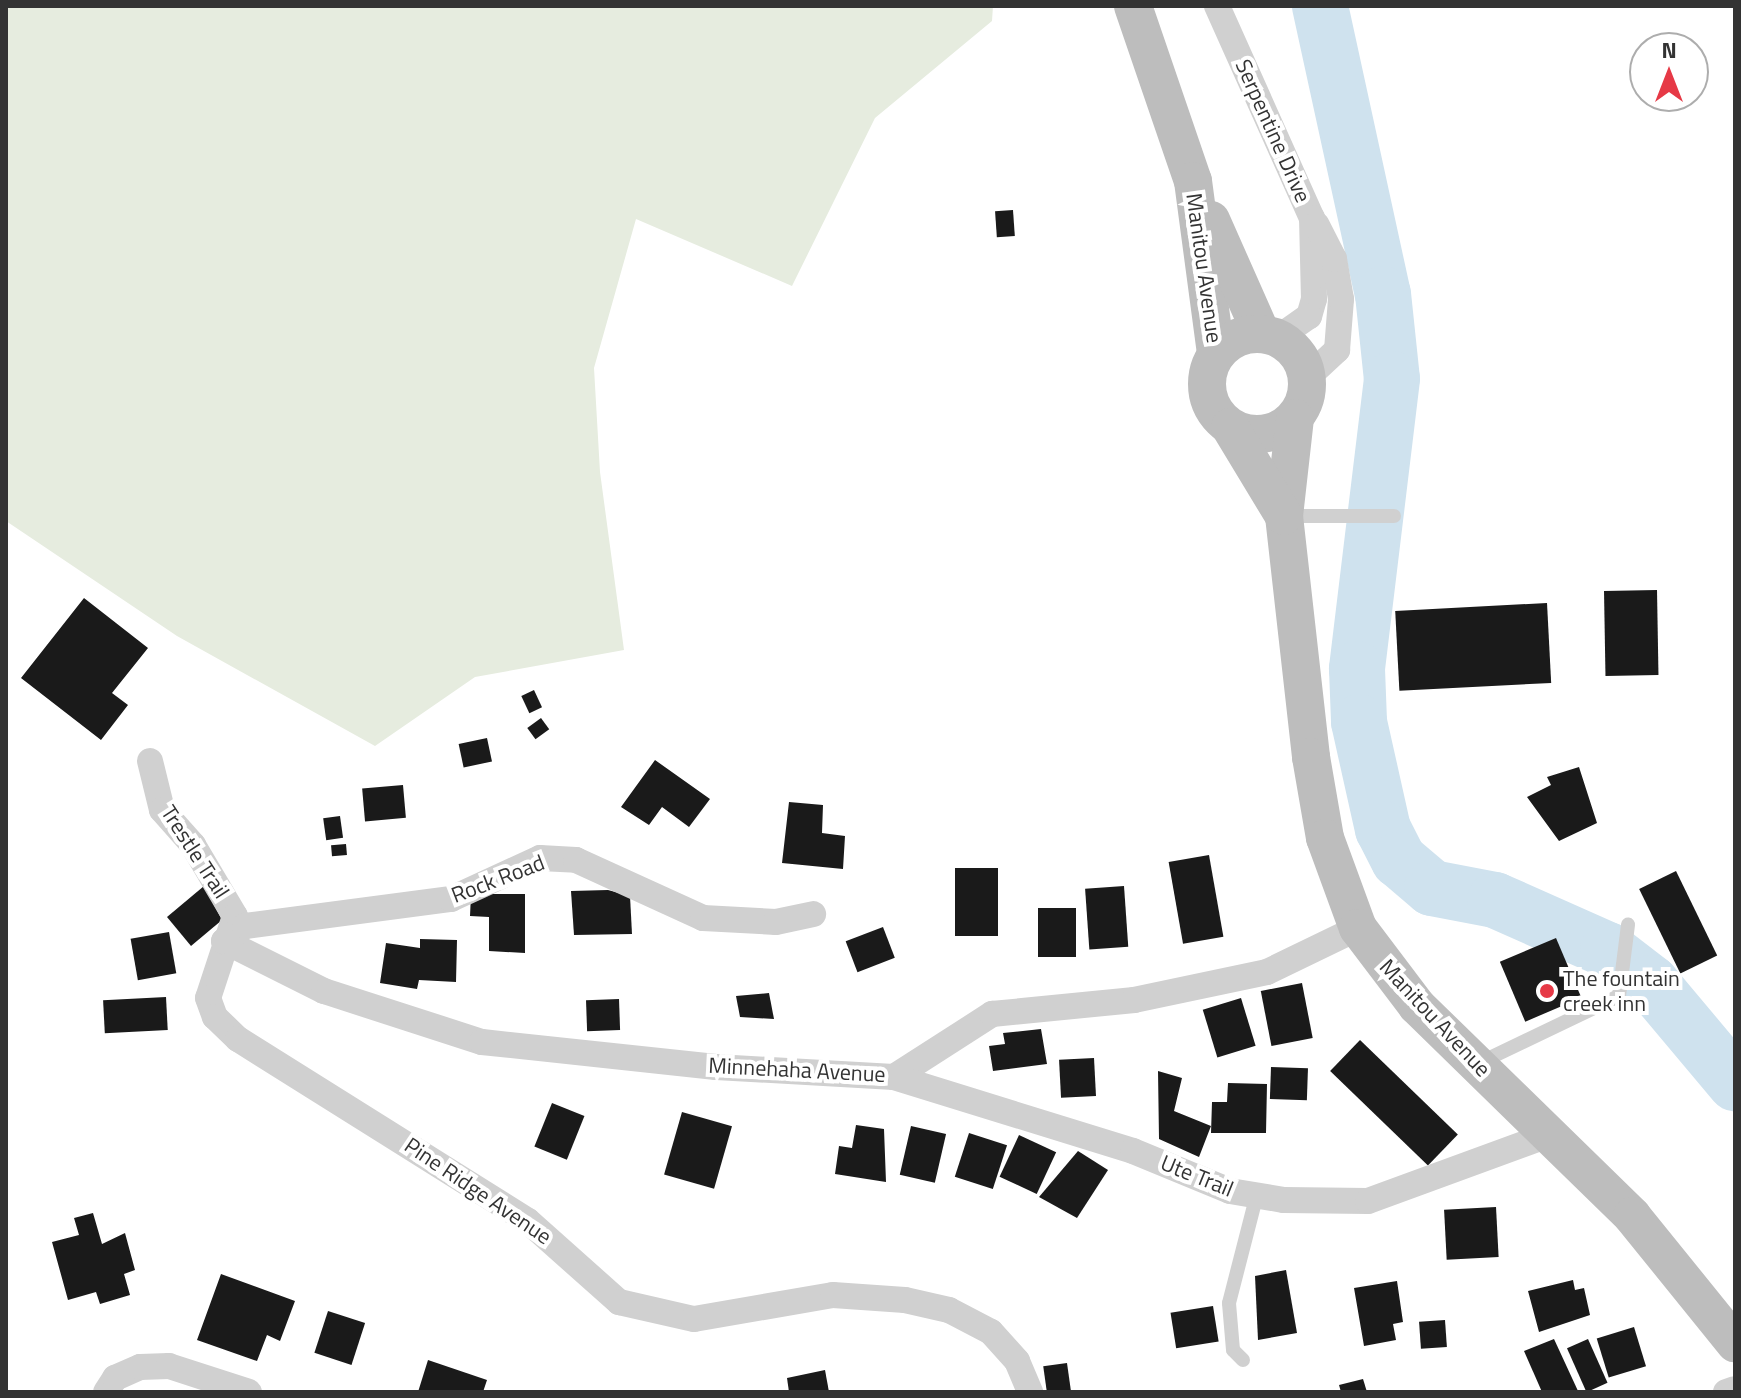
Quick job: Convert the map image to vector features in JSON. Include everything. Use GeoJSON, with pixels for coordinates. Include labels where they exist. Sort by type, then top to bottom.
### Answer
{"type":"FeatureCollection","features":[{"type":"Feature","properties":{"kind":"main road","name":"Manitou Avenue"},"geometry":{"type":"LineString","coordinates":[[1133,6],[1193,181],[1270,335]]}},
{"type":"Feature","properties":{"kind":"main road","name":"Manitou Avenue"},"geometry":{"type":"LineString","coordinates":[[1193,181],[1216,354]]}},
{"type":"Feature","properties":{"kind":"main road"},"geometry":{"type":"LineString","coordinates":[[1270,335],[1298,353],[1308,377],[1295,418],[1262,434],[1230,427],[1208,394],[1216,354],[1235,338],[1270,335]]}},
{"type":"Feature","properties":{"kind":"main road","name":"Manitou Avenue"},"geometry":{"type":"LineString","coordinates":[[1295,418],[1284,516],[1316,796],[1358,928],[1408,996],[1632,1216],[1735,1343]]}},
{"type":"Feature","properties":{"kind":"main road","name":"Manitou Avenue"},"geometry":{"type":"LineString","coordinates":[[1230,427],[1284,516]]}},
{"type":"Feature","properties":{"kind":"street","name":"Serpentine Drive"},"geometry":{"type":"LineString","coordinates":[[1217,6],[1312,218],[1314,299],[1309,316],[1270,335]]}},
{"type":"Feature","properties":{"kind":"street"},"geometry":{"type":"LineString","coordinates":[[1308,377],[1337,350],[1342,283],[1312,218]]}},
{"type":"Feature","properties":{"kind":"street","name":"Trestle Trail"},"geometry":{"type":"LineString","coordinates":[[150,761],[162,810],[193,845],[235,916],[224,941]]}},
{"type":"Feature","properties":{"kind":"street","name":"Rock Road"},"geometry":{"type":"LineString","coordinates":[[224,941],[245,926],[451,899],[540,858],[576,860],[703,918],[776,922],[813,914]]}},
{"type":"Feature","properties":{"kind":"street","name":"Minnehaha Avenue"},"geometry":{"type":"LineString","coordinates":[[224,941],[324,991],[482,1042],[716,1067],[894,1077],[992,1014],[1134,1000],[1267,972],[1358,928]]}},
{"type":"Feature","properties":{"kind":"street","name":"Pine Ridge Avenue"},"geometry":{"type":"LineString","coordinates":[[224,941],[208,998],[227,1028],[528,1221],[619,1302],[694,1319],[833,1295],[934,1307],[991,1332],[1017,1361],[1030,1392]]}},
{"type":"Feature","properties":{"kind":"street","name":"Ute Trail"},"geometry":{"type":"LineString","coordinates":[[894,1077],[1063,1127],[1256,1198],[1368,1201],[1548,1135]]}},
{"type":"Feature","properties":{"kind":"street"},"geometry":{"type":"LineString","coordinates":[[106,1392],[115,1378],[140,1367],[169,1366],[249,1392]]}},
{"type":"Feature","properties":{"kind":"street"},"geometry":{"type":"LineString","coordinates":[[1726,1392],[1735,1389]]}},
{"type":"Feature","properties":{"kind":"lane"},"geometry":{"type":"LineString","coordinates":[[1284,516],[1362,519],[1394,516]]}},
{"type":"Feature","properties":{"kind":"lane"},"geometry":{"type":"LineString","coordinates":[[1476,1064],[1619,996],[1628,925]]}},
{"type":"Feature","properties":{"kind":"lane"},"geometry":{"type":"LineString","coordinates":[[1243,1360],[1233,1350],[1229,1303],[1256,1198]]}},
{"type":"Feature","properties":{"kind":"shaded area"},"geometry":{"type":"Polygon","coordinates":[[[6,6],[993,6],[992,21],[875,118],[792,286],[636,219],[594,368],[600,472],[624,650],[475,677],[375,746],[177,636],[6,521],[6,6]]]}},
{"type":"Feature","properties":{"kind":"building"},"geometry":{"type":"Polygon","coordinates":[[[1013,210],[1015,236],[997,237],[995,211],[1013,210]]]}},
{"type":"Feature","properties":{"kind":"building"},"geometry":{"type":"Polygon","coordinates":[[[1657,590],[1658,675],[1605,676],[1604,591],[1657,590]]]}},
{"type":"Feature","properties":{"kind":"building"},"geometry":{"type":"Polygon","coordinates":[[[84,598],[148,648],[112,693],[128,705],[101,740],[21,678],[84,598]]]}},
{"type":"Feature","properties":{"kind":"building"},"geometry":{"type":"Polygon","coordinates":[[[1547,603],[1551,683],[1399,691],[1395,611],[1547,603]]]}},
{"type":"Feature","properties":{"kind":"building"},"geometry":{"type":"Polygon","coordinates":[[[534,690],[542,707],[529,713],[521,696],[534,690]]]}},
{"type":"Feature","properties":{"kind":"building"},"geometry":{"type":"Polygon","coordinates":[[[541,718],[549,729],[535,739],[527,728],[541,718]]]}},
{"type":"Feature","properties":{"kind":"building"},"geometry":{"type":"Polygon","coordinates":[[[487,738],[492,761],[464,768],[459,744],[487,738]]]}},
{"type":"Feature","properties":{"kind":"building"},"geometry":{"type":"Polygon","coordinates":[[[655,760],[710,799],[689,827],[662,807],[649,825],[621,807],[655,760]]]}},
{"type":"Feature","properties":{"kind":"building"},"geometry":{"type":"Polygon","coordinates":[[[1579,767],[1597,823],[1559,841],[1527,797],[1551,785],[1547,777],[1579,767]]]}},
{"type":"Feature","properties":{"kind":"building"},"geometry":{"type":"Polygon","coordinates":[[[403,785],[406,818],[365,821],[362,789],[403,785]]]}},
{"type":"Feature","properties":{"kind":"building"},"geometry":{"type":"Polygon","coordinates":[[[789,802],[823,805],[822,833],[845,836],[843,869],[782,863],[789,802]]]}},
{"type":"Feature","properties":{"kind":"building"},"geometry":{"type":"Polygon","coordinates":[[[340,816],[343,838],[326,840],[323,818],[340,816]]]}},
{"type":"Feature","properties":{"kind":"building"},"geometry":{"type":"Polygon","coordinates":[[[346,844],[347,855],[332,856],[331,845],[346,844]]]}},
{"type":"Feature","properties":{"kind":"building"},"geometry":{"type":"Polygon","coordinates":[[[1209,855],[1223,937],[1183,944],[1169,862],[1209,855]]]}},
{"type":"Feature","properties":{"kind":"building"},"geometry":{"type":"Polygon","coordinates":[[[955,868],[998,868],[998,936],[955,936],[955,868]]]}},
{"type":"Feature","properties":{"kind":"building"},"geometry":{"type":"Polygon","coordinates":[[[1676,871],[1717,955],[1680,973],[1639,889],[1676,871]]]}},
{"type":"Feature","properties":{"kind":"building"},"geometry":{"type":"Polygon","coordinates":[[[204,886],[222,920],[191,946],[167,917],[204,886]]]}},
{"type":"Feature","properties":{"kind":"building"},"geometry":{"type":"Polygon","coordinates":[[[1124,886],[1128,947],[1089,950],[1085,889],[1124,886]]]}},
{"type":"Feature","properties":{"kind":"building"},"geometry":{"type":"Polygon","coordinates":[[[608,890],[630,896],[632,934],[574,935],[571,891],[608,890]]]}},
{"type":"Feature","properties":{"kind":"building"},"geometry":{"type":"Polygon","coordinates":[[[471,894],[525,894],[525,953],[489,951],[489,917],[470,916],[471,894]]]}},
{"type":"Feature","properties":{"kind":"building"},"geometry":{"type":"Polygon","coordinates":[[[1038,908],[1076,908],[1076,957],[1038,957],[1038,908]]]}},
{"type":"Feature","properties":{"kind":"building"},"geometry":{"type":"Polygon","coordinates":[[[883,927],[895,958],[857,972],[846,941],[883,927]]]}},
{"type":"Feature","properties":{"kind":"building"},"geometry":{"type":"Polygon","coordinates":[[[169,932],[176,973],[138,980],[131,939],[169,932]]]}},
{"type":"Feature","properties":{"kind":"building"},"geometry":{"type":"Polygon","coordinates":[[[1556,938],[1581,998],[1525,1022],[1500,962],[1556,938]]]}},
{"type":"Feature","properties":{"kind":"building"},"geometry":{"type":"Polygon","coordinates":[[[420,939],[457,940],[456,982],[419,980],[417,989],[380,983],[386,943],[420,948],[420,939]]]}},
{"type":"Feature","properties":{"kind":"building"},"geometry":{"type":"Polygon","coordinates":[[[1302,983],[1313,1038],[1271,1046],[1261,991],[1302,983]]]}},
{"type":"Feature","properties":{"kind":"building"},"geometry":{"type":"Polygon","coordinates":[[[769,993],[774,1019],[740,1017],[736,996],[769,993]]]}},
{"type":"Feature","properties":{"kind":"building"},"geometry":{"type":"Polygon","coordinates":[[[166,997],[168,1030],[105,1033],[103,1000],[166,997]]]}},
{"type":"Feature","properties":{"kind":"building"},"geometry":{"type":"Polygon","coordinates":[[[1241,998],[1256,1046],[1217,1058],[1203,1010],[1241,998]]]}},
{"type":"Feature","properties":{"kind":"building"},"geometry":{"type":"Polygon","coordinates":[[[619,999],[620,1030],[587,1031],[586,1000],[619,999]]]}},
{"type":"Feature","properties":{"kind":"building"},"geometry":{"type":"Polygon","coordinates":[[[1041,1029],[1047,1064],[993,1071],[989,1046],[1005,1044],[1003,1033],[1041,1029]]]}},
{"type":"Feature","properties":{"kind":"building"},"geometry":{"type":"Polygon","coordinates":[[[1360,1040],[1458,1134],[1428,1165],[1330,1071],[1360,1040]]]}},
{"type":"Feature","properties":{"kind":"building"},"geometry":{"type":"Polygon","coordinates":[[[1094,1058],[1096,1096],[1061,1098],[1059,1060],[1094,1058]]]}},
{"type":"Feature","properties":{"kind":"building"},"geometry":{"type":"Polygon","coordinates":[[[1271,1067],[1308,1068],[1307,1100],[1270,1099],[1271,1067]]]}},
{"type":"Feature","properties":{"kind":"building"},"geometry":{"type":"Polygon","coordinates":[[[1158,1071],[1182,1078],[1174,1111],[1211,1126],[1199,1157],[1159,1139],[1158,1071]]]}},
{"type":"Feature","properties":{"kind":"building"},"geometry":{"type":"Polygon","coordinates":[[[1228,1083],[1267,1084],[1266,1133],[1211,1133],[1212,1102],[1227,1102],[1228,1083]]]}},
{"type":"Feature","properties":{"kind":"building"},"geometry":{"type":"Polygon","coordinates":[[[552,1103],[584,1116],[567,1160],[534,1147],[552,1103]]]}},
{"type":"Feature","properties":{"kind":"building"},"geometry":{"type":"Polygon","coordinates":[[[682,1112],[732,1126],[714,1189],[664,1174],[682,1112]]]}},
{"type":"Feature","properties":{"kind":"building"},"geometry":{"type":"Polygon","coordinates":[[[856,1125],[884,1129],[886,1182],[835,1174],[839,1146],[852,1148],[856,1125]]]}},
{"type":"Feature","properties":{"kind":"building"},"geometry":{"type":"Polygon","coordinates":[[[911,1126],[946,1134],[935,1183],[900,1175],[911,1126]]]}},
{"type":"Feature","properties":{"kind":"building"},"geometry":{"type":"Polygon","coordinates":[[[969,1133],[1007,1145],[993,1189],[955,1177],[969,1133]]]}},
{"type":"Feature","properties":{"kind":"building"},"geometry":{"type":"Polygon","coordinates":[[[1019,1135],[1056,1152],[1037,1194],[1000,1177],[1019,1135]]]}},
{"type":"Feature","properties":{"kind":"building"},"geometry":{"type":"Polygon","coordinates":[[[1078,1151],[1108,1170],[1077,1218],[1039,1197],[1078,1151]]]}},
{"type":"Feature","properties":{"kind":"building"},"geometry":{"type":"Polygon","coordinates":[[[1496,1207],[1499,1257],[1447,1260],[1444,1210],[1496,1207]]]}},
{"type":"Feature","properties":{"kind":"building"},"geometry":{"type":"Polygon","coordinates":[[[93,1213],[102,1244],[125,1233],[135,1270],[124,1274],[130,1295],[100,1304],[96,1292],[68,1300],[52,1242],[79,1235],[74,1218],[93,1213]]]}},
{"type":"Feature","properties":{"kind":"building"},"geometry":{"type":"Polygon","coordinates":[[[1286,1270],[1297,1333],[1258,1340],[1255,1276],[1286,1270]]]}},
{"type":"Feature","properties":{"kind":"building"},"geometry":{"type":"Polygon","coordinates":[[[221,1274],[295,1301],[280,1341],[267,1335],[257,1361],[197,1340],[221,1274]]]}},
{"type":"Feature","properties":{"kind":"building"},"geometry":{"type":"Polygon","coordinates":[[[1573,1280],[1575,1290],[1584,1288],[1590,1315],[1539,1332],[1528,1291],[1573,1280]]]}},
{"type":"Feature","properties":{"kind":"building"},"geometry":{"type":"Polygon","coordinates":[[[1397,1281],[1403,1322],[1393,1324],[1396,1340],[1364,1346],[1354,1288],[1397,1281]]]}},
{"type":"Feature","properties":{"kind":"building"},"geometry":{"type":"Polygon","coordinates":[[[1213,1306],[1219,1342],[1176,1348],[1171,1313],[1213,1306]]]}},
{"type":"Feature","properties":{"kind":"building"},"geometry":{"type":"Polygon","coordinates":[[[328,1311],[365,1323],[351,1365],[314,1353],[328,1311]]]}},
{"type":"Feature","properties":{"kind":"building"},"geometry":{"type":"Polygon","coordinates":[[[1445,1320],[1447,1347],[1421,1349],[1419,1322],[1445,1320]]]}},
{"type":"Feature","properties":{"kind":"building"},"geometry":{"type":"Polygon","coordinates":[[[1634,1327],[1646,1366],[1609,1378],[1597,1338],[1634,1327]]]}},
{"type":"Feature","properties":{"kind":"building"},"geometry":{"type":"Polygon","coordinates":[[[1554,1339],[1578,1391],[1542,1392],[1524,1351],[1554,1339]]]}},
{"type":"Feature","properties":{"kind":"building"},"geometry":{"type":"Polygon","coordinates":[[[1588,1339],[1608,1383],[1586,1392],[1567,1348],[1588,1339]]]}},
{"type":"Feature","properties":{"kind":"building"},"geometry":{"type":"Polygon","coordinates":[[[428,1360],[487,1380],[483,1392],[418,1392],[428,1360]]]}},
{"type":"Feature","properties":{"kind":"building"},"geometry":{"type":"Polygon","coordinates":[[[1067,1363],[1071,1392],[1047,1392],[1043,1366],[1067,1363]]]}},
{"type":"Feature","properties":{"kind":"building"},"geometry":{"type":"Polygon","coordinates":[[[825,1370],[829,1392],[789,1392],[787,1378],[825,1370]]]}},
{"type":"Feature","properties":{"kind":"building"},"geometry":{"type":"Polygon","coordinates":[[[1363,1379],[1367,1392],[1341,1392],[1339,1385],[1363,1379]]]}},
{"type":"Feature","properties":{"kind":"waterway"},"geometry":{"type":"LineString","coordinates":[[1320,6],[1383,294],[1392,379],[1357,669],[1359,722],[1383,829],[1399,860],[1432,888],[1495,900],[1608,950],[1651,983],[1735,1083]]}},
{"type":"Feature","properties":{"kind":"place","name":"The fountain creek inn"},"geometry":{"type":"Point","coordinates":[1547,991]}}]}
